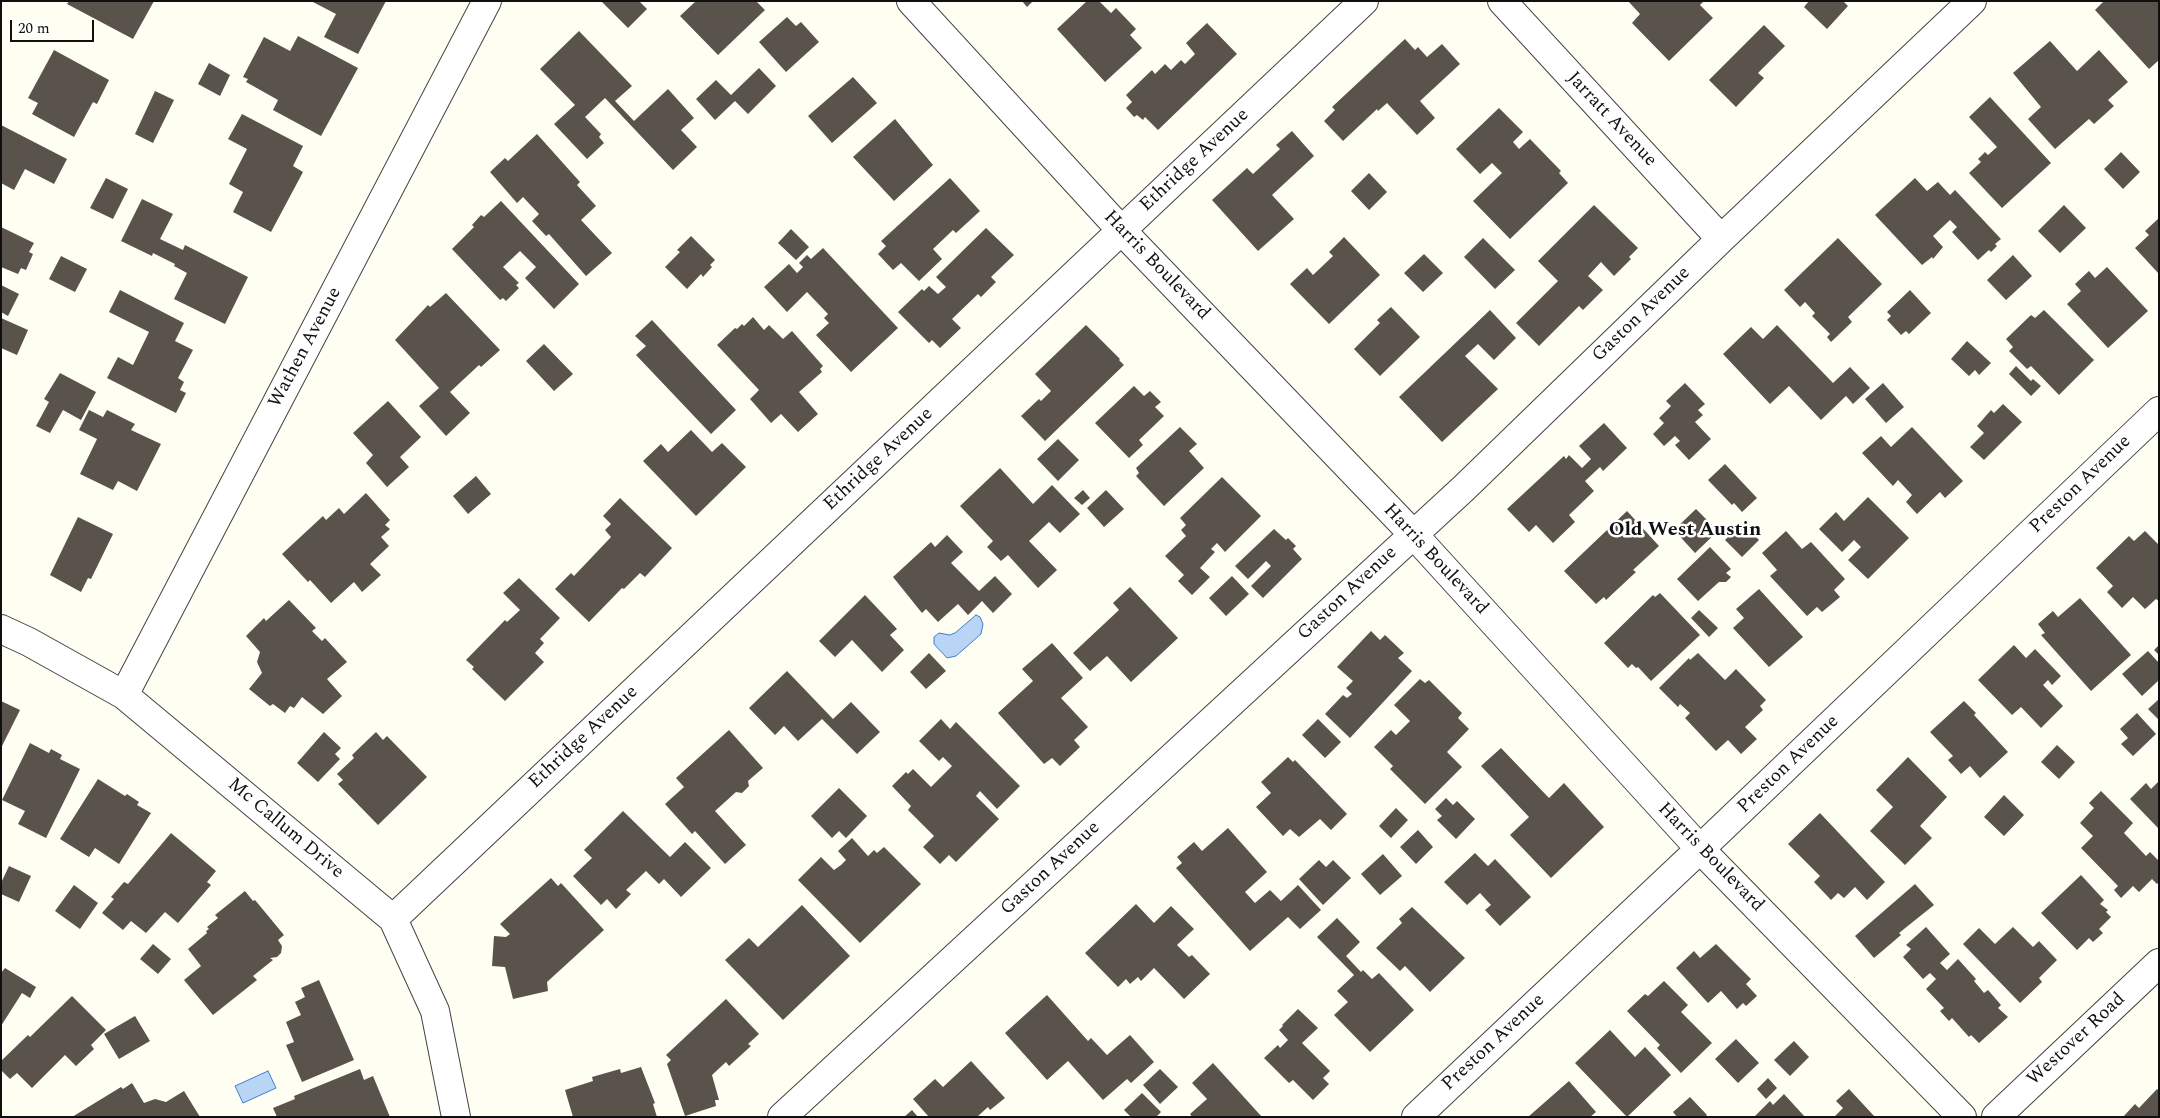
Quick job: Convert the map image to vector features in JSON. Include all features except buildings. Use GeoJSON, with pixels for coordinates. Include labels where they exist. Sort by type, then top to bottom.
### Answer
{"type":"FeatureCollection","features":[{"type":"Feature","properties":{"kind":"street","name":"Wathen Avenue"},"geometry":{"type":"LineString","coordinates":[[124,695],[487,1]]}},
{"type":"Feature","properties":{"kind":"street","name":"Harris Boulevard"},"geometry":{"type":"LineString","coordinates":[[911,1],[1122,230],[1413,534],[1700,850],[1962,1117]]}},
{"type":"Feature","properties":{"kind":"street","name":"Ethridge Avenue"},"geometry":{"type":"LineString","coordinates":[[393,919],[1364,1]]}},
{"type":"Feature","properties":{"kind":"street","name":"Jarratt Avenue"},"geometry":{"type":"LineString","coordinates":[[1502,1],[1720,239]]}},
{"type":"Feature","properties":{"kind":"street","name":"Gaston Avenue"},"geometry":{"type":"LineString","coordinates":[[782,1117],[1464,488],[1720,239],[1972,1]]}},
{"type":"Feature","properties":{"kind":"street","name":"Preston Avenue"},"geometry":{"type":"LineString","coordinates":[[1416,1117],[1700,850],[2159,411]]}},
{"type":"Feature","properties":{"kind":"street","name":"Mc Callum Drive"},"geometry":{"type":"LineString","coordinates":[[1,630],[29,642],[124,695],[393,919],[434,1011],[456,1117]]}},
{"type":"Feature","properties":{"kind":"street","name":"Westover Road"},"geometry":{"type":"LineString","coordinates":[[1996,1117],[2159,963]]}},
{"type":"Feature","properties":{"kind":"water"},"geometry":{"type":"Polygon","coordinates":[[[976,615],[980,617],[983,624],[981,634],[956,656],[947,658],[934,644],[934,637],[939,633],[950,635],[955,633],[976,615]]]}},
{"type":"Feature","properties":{"kind":"water"},"geometry":{"type":"Polygon","coordinates":[[[268,1071],[276,1088],[243,1103],[235,1086],[268,1071]]]}},
{"type":"Feature","properties":{"kind":"district","name":"Old West Austin"},"geometry":{"type":"Point","coordinates":[1685,531]}}]}
